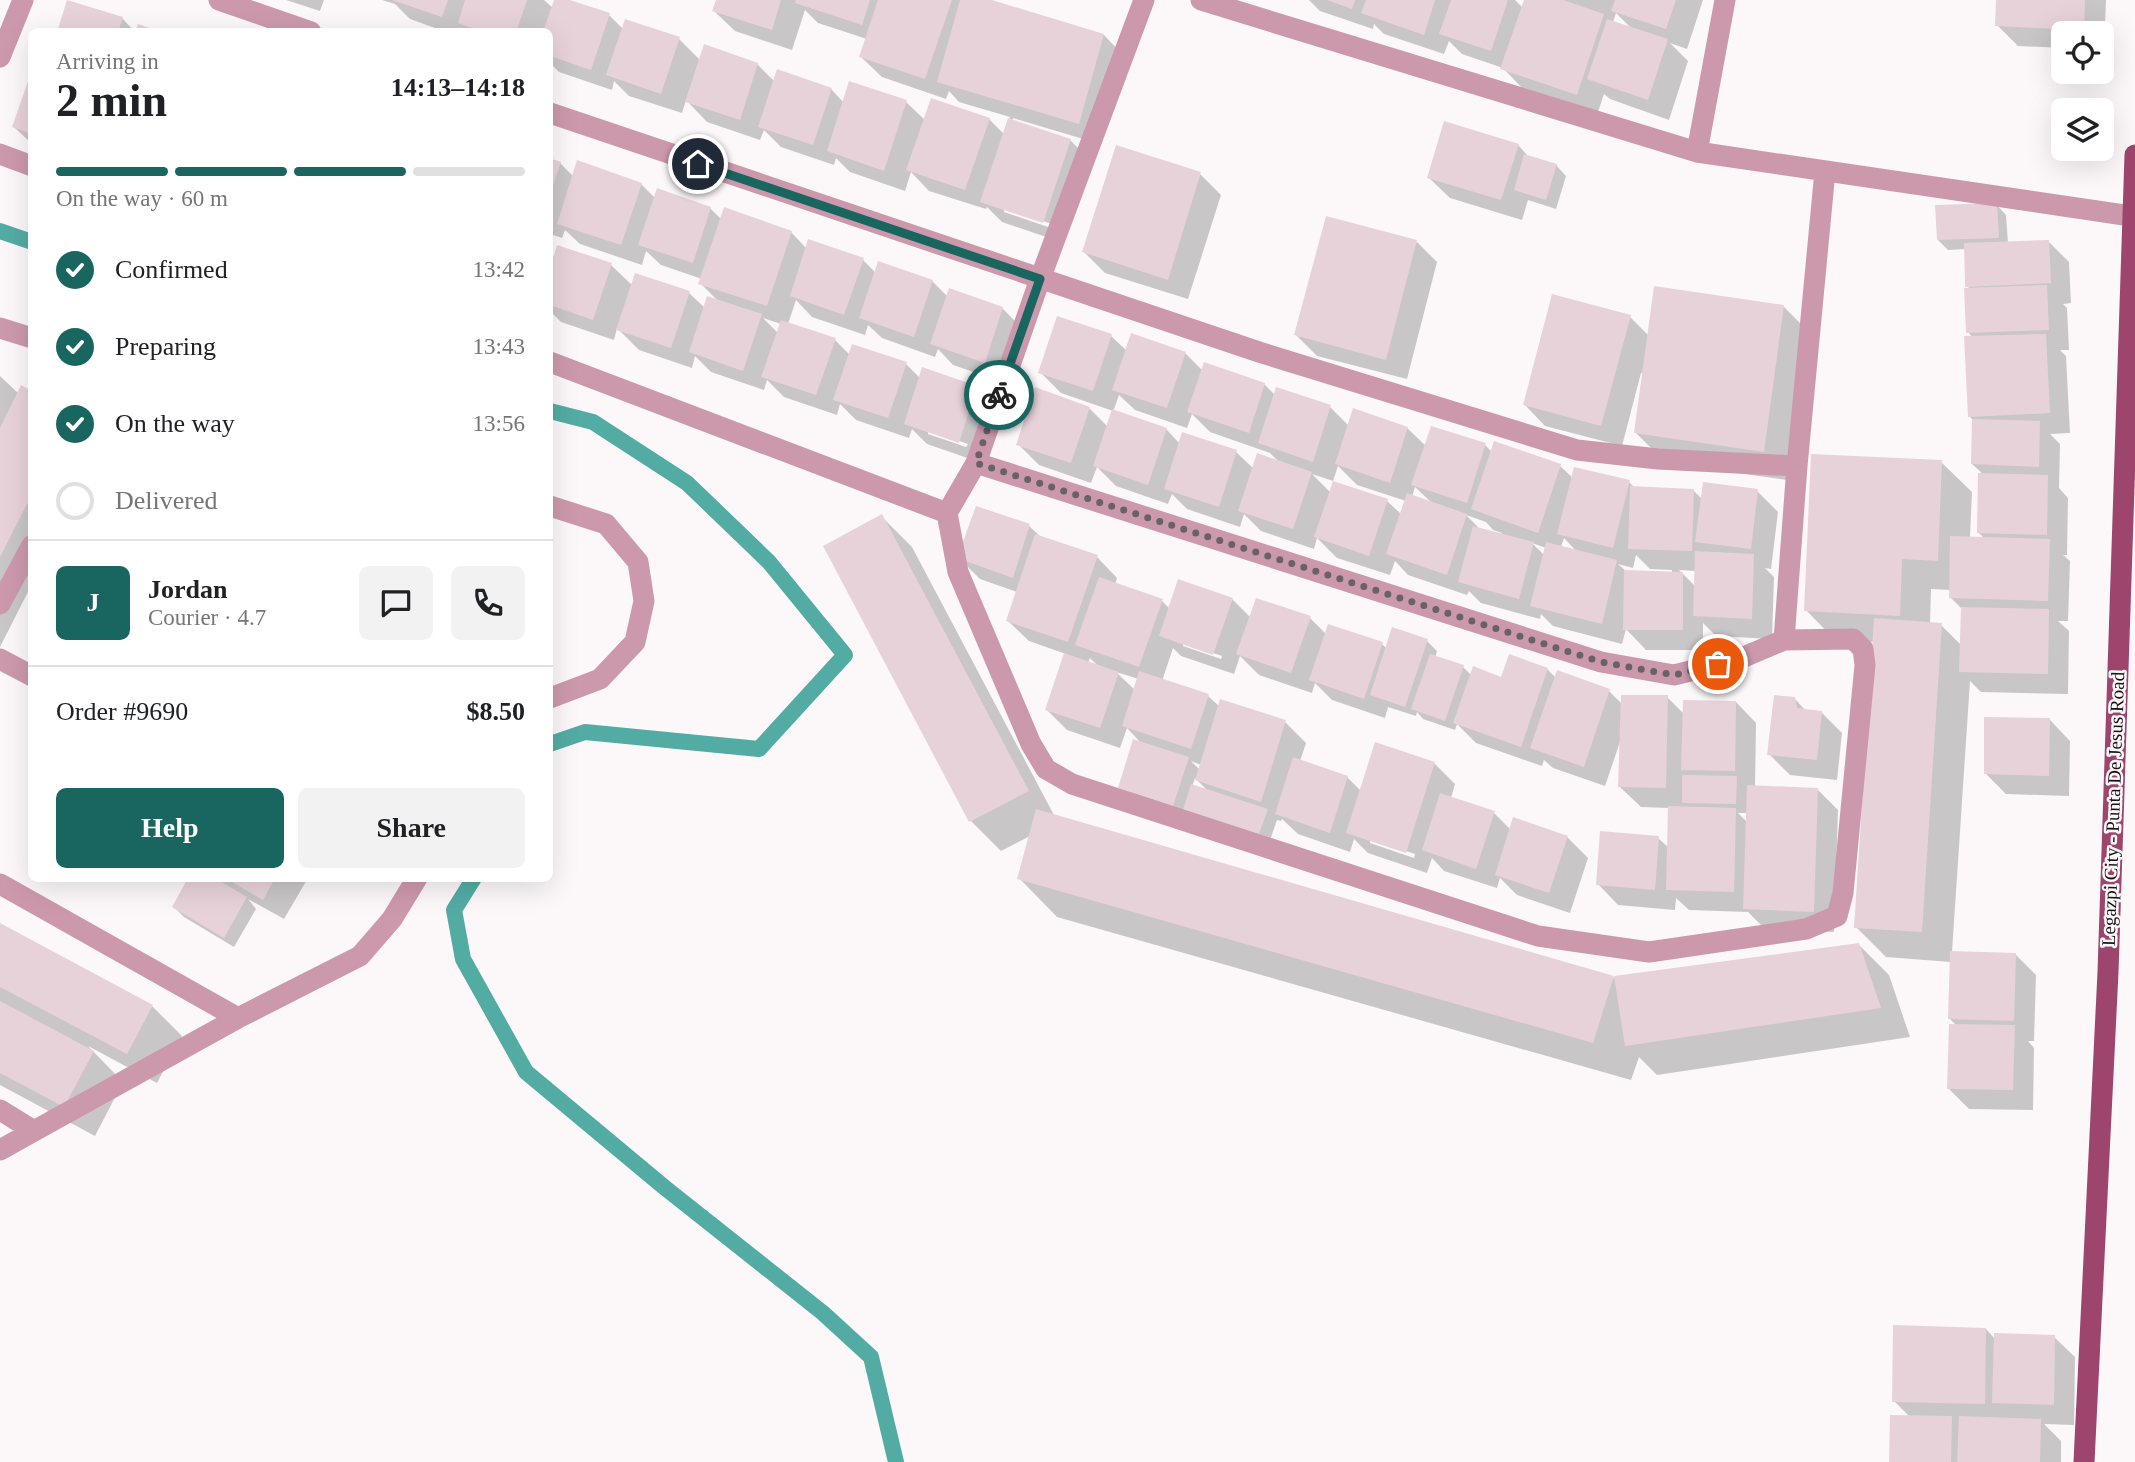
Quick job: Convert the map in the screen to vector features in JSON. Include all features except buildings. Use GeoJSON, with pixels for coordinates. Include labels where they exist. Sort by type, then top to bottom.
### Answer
{"type":"FeatureCollection","features":[{"type":"Feature","properties":{"kind":"main road","name":"Legazpi City - Punta De Jesus Road"},"geometry":{"type":"LineString","coordinates":[[2084,1462],[2109,958],[2135,155]]}},
{"type":"Feature","properties":{"kind":"street"},"geometry":{"type":"LineString","coordinates":[[0,57],[23,0]]}},
{"type":"Feature","properties":{"kind":"street"},"geometry":{"type":"LineString","coordinates":[[219,0],[300,28]]}},
{"type":"Feature","properties":{"kind":"street"},"geometry":{"type":"LineString","coordinates":[[976,463],[1601,662],[1674,675],[1739,659],[1784,640],[1853,639],[1863,649],[1865,665],[1843,893],[1837,916],[1806,929],[1649,952],[1538,936],[1072,785],[1046,769],[1031,744],[958,572],[947,513],[976,463],[1040,279],[1144,0]]}},
{"type":"Feature","properties":{"kind":"street"},"geometry":{"type":"LineString","coordinates":[[1201,0],[1697,152],[2131,216]]}},
{"type":"Feature","properties":{"kind":"street"},"geometry":{"type":"LineString","coordinates":[[1697,152],[1725,0]]}},
{"type":"Feature","properties":{"kind":"street"},"geometry":{"type":"LineString","coordinates":[[553,114],[1272,356],[1577,450],[1658,459],[1797,467]]}},
{"type":"Feature","properties":{"kind":"street"},"geometry":{"type":"LineString","coordinates":[[0,154],[28,164]]}},
{"type":"Feature","properties":{"kind":"street"},"geometry":{"type":"LineString","coordinates":[[1784,640],[1797,467],[1825,171]]}},
{"type":"Feature","properties":{"kind":"street"},"geometry":{"type":"LineString","coordinates":[[0,328],[28,337]]}},
{"type":"Feature","properties":{"kind":"street"},"geometry":{"type":"LineString","coordinates":[[553,363],[947,513]]}},
{"type":"Feature","properties":{"kind":"street"},"geometry":{"type":"LineString","coordinates":[[553,507],[606,524],[638,562],[644,601],[635,642],[600,679],[553,697]]}},
{"type":"Feature","properties":{"kind":"street"},"geometry":{"type":"LineString","coordinates":[[0,604],[28,552]]}},
{"type":"Feature","properties":{"kind":"street"},"geometry":{"type":"LineString","coordinates":[[0,659],[28,674]]}},
{"type":"Feature","properties":{"kind":"street"},"geometry":{"type":"LineString","coordinates":[[0,1150],[238,1018],[360,956],[392,919],[415,882]]}},
{"type":"Feature","properties":{"kind":"street"},"geometry":{"type":"LineString","coordinates":[[0,884],[238,1018]]}},
{"type":"Feature","properties":{"kind":"street"},"geometry":{"type":"LineString","coordinates":[[0,1110],[34,1131]]}},
{"type":"Feature","properties":{"kind":"waterway"},"geometry":{"type":"LineString","coordinates":[[0,231],[28,241]]}},
{"type":"Feature","properties":{"kind":"waterway"},"geometry":{"type":"LineString","coordinates":[[553,412],[593,422],[687,483],[769,562],[845,655],[759,749],[585,732],[553,743]]}},
{"type":"Feature","properties":{"kind":"waterway"},"geometry":{"type":"LineString","coordinates":[[472,882],[454,910],[463,959],[526,1072],[664,1187],[823,1313],[871,1357],[896,1462]]}},
{"type":"Feature","properties":{"kind":"way so far"},"geometry":{"type":"LineString","coordinates":[[999,395],[976,463],[1601,662],[1674,675],[1718,664]]}},
{"type":"Feature","properties":{"kind":"route"},"geometry":{"type":"LineString","coordinates":[[698,164],[1040,279],[999,395]]}}]}
